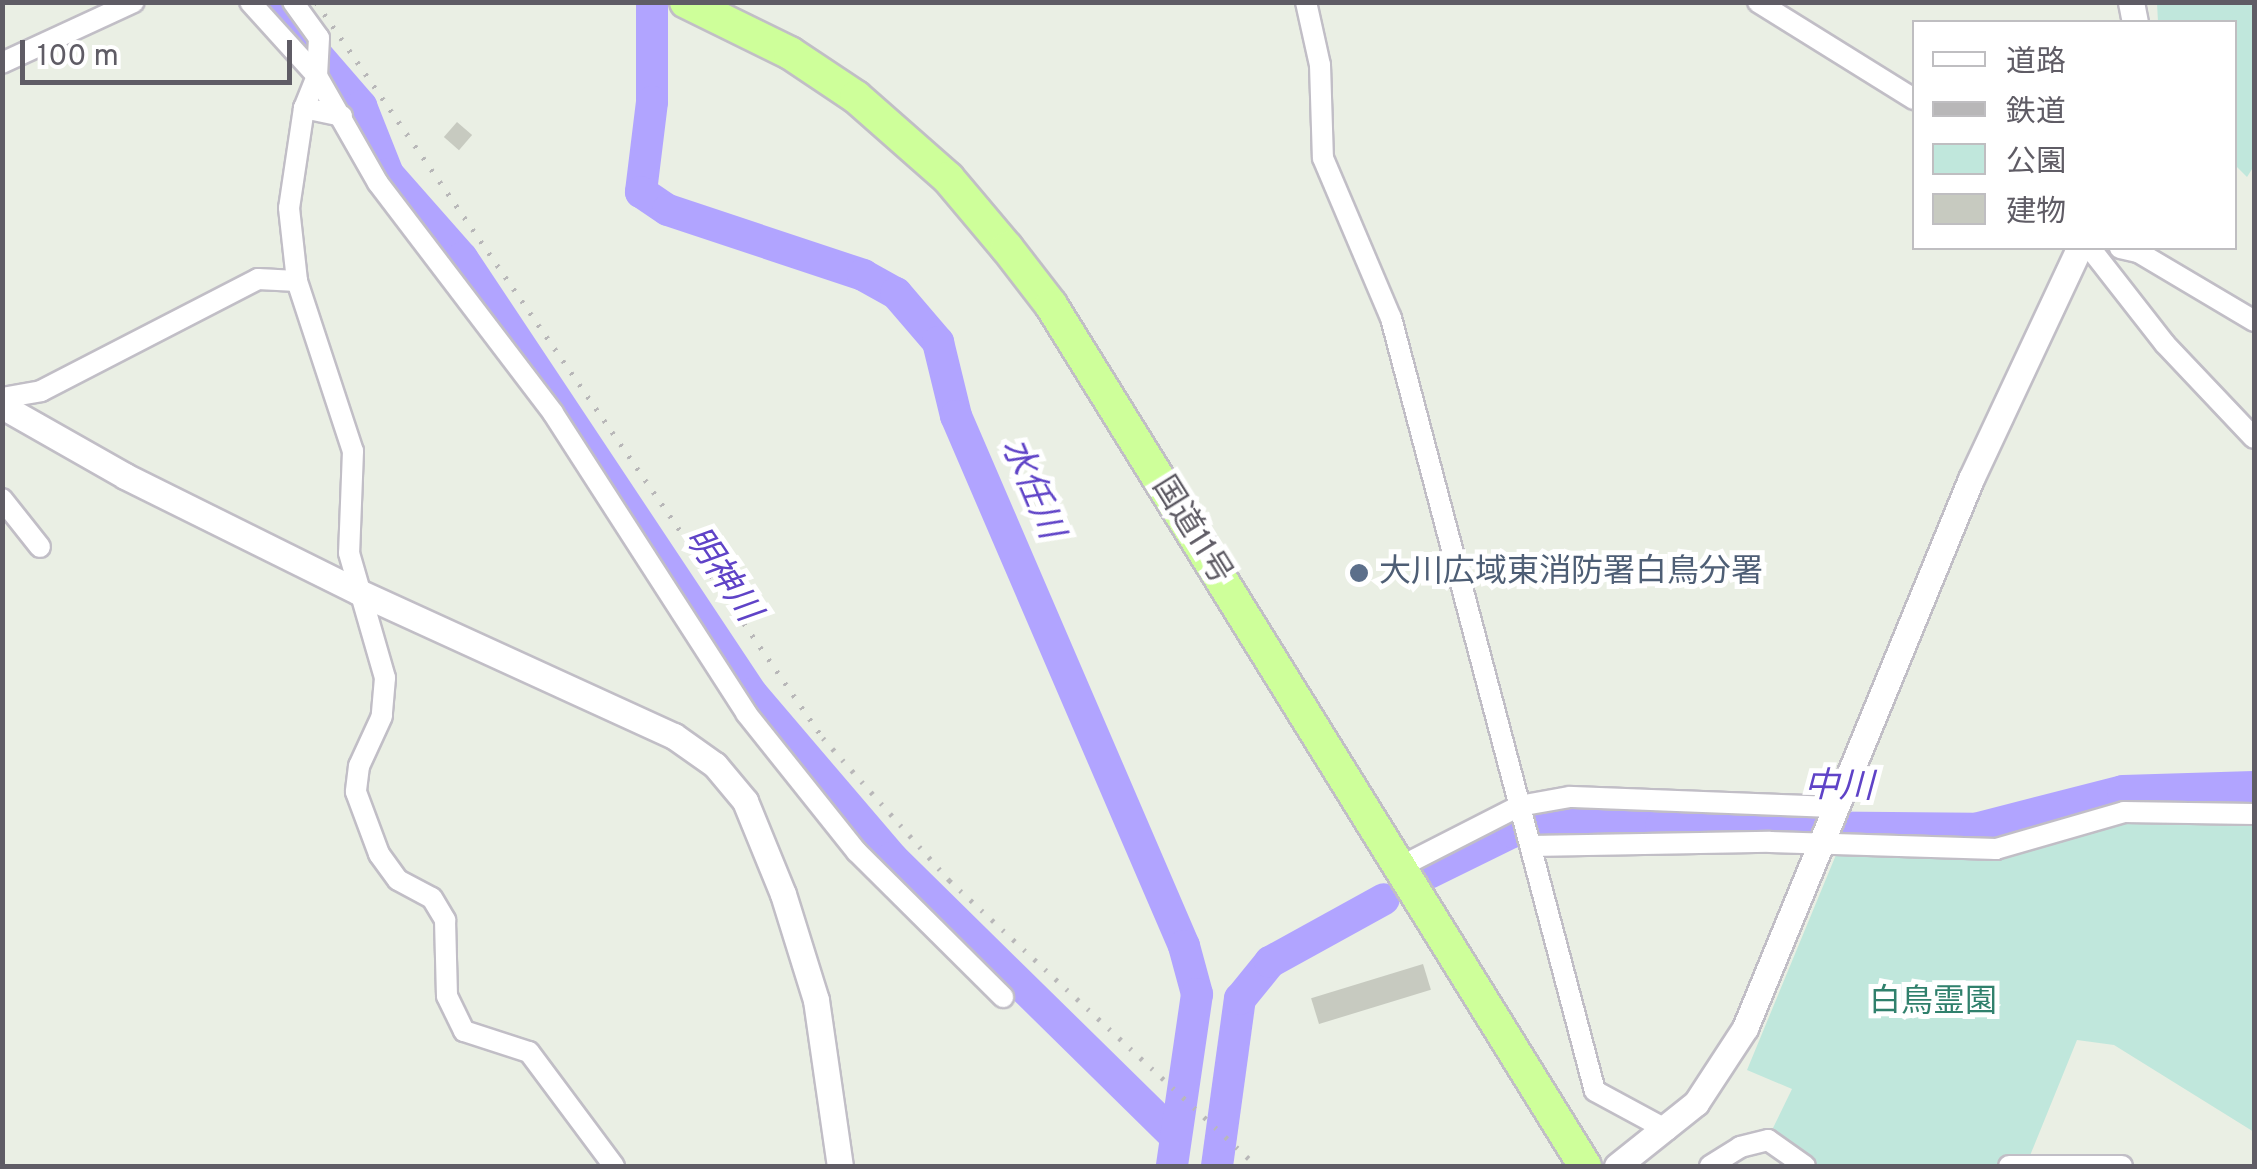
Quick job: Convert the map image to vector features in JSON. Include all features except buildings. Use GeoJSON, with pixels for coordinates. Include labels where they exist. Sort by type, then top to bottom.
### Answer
{"type":"FeatureCollection","features":[{"type":"Feature","properties":{"kind":"highway","name":"国道11号"},"geometry":{"type":"LineString","coordinates":[[686,2],[790,53],[856,97],[948,178],[1007,248],[1051,305],[1585,1166]]}},
{"type":"Feature","properties":{"kind":"street"},"geometry":{"type":"LineString","coordinates":[[2,62],[134,2]]}},
{"type":"Feature","properties":{"kind":"street"},"geometry":{"type":"LineString","coordinates":[[250,2],[316,76],[378,183],[553,413],[746,713],[857,852],[1003,997]]}},
{"type":"Feature","properties":{"kind":"street"},"geometry":{"type":"LineString","coordinates":[[293,2],[320,38],[316,76],[304,108],[288,208],[297,282],[354,451],[349,553],[385,678],[382,716],[359,766],[356,792],[379,854],[398,880],[432,898],[445,920],[447,996],[464,1032],[529,1052],[614,1166]]}},
{"type":"Feature","properties":{"kind":"street"},"geometry":{"type":"LineString","coordinates":[[1306,2],[1320,65],[1323,158],[1391,318],[1595,1091],[1667,1130]]}},
{"type":"Feature","properties":{"kind":"street"},"geometry":{"type":"LineString","coordinates":[[1758,2],[1912,98]]}},
{"type":"Feature","properties":{"kind":"street"},"geometry":{"type":"LineString","coordinates":[[304,108],[342,116]]}},
{"type":"Feature","properties":{"kind":"street"},"geometry":{"type":"LineString","coordinates":[[1617,1166],[1667,1130],[1715,1080],[1745,1028],[1971,479],[2078,250]]}},
{"type":"Feature","properties":{"kind":"street"},"geometry":{"type":"LineString","coordinates":[[2092,250],[2164,344],[2254,438]]}},
{"type":"Feature","properties":{"kind":"street"},"geometry":{"type":"LineString","coordinates":[[2129,250],[2254,321]]}},
{"type":"Feature","properties":{"kind":"street"},"geometry":{"type":"LineString","coordinates":[[2,398],[41,391],[258,280],[297,282]]}},
{"type":"Feature","properties":{"kind":"street"},"geometry":{"type":"LineString","coordinates":[[2,406],[125,476],[359,592],[674,736],[715,765],[745,801],[783,894],[816,1000],[840,1166]]}},
{"type":"Feature","properties":{"kind":"street"},"geometry":{"type":"LineString","coordinates":[[2,499],[40,547]]}},
{"type":"Feature","properties":{"kind":"street"},"geometry":{"type":"LineString","coordinates":[[1398,868],[1520,810],[1570,797],[1836,808]]}},
{"type":"Feature","properties":{"kind":"street"},"geometry":{"type":"LineString","coordinates":[[1530,846],[1996,848],[2124,812],[2254,814]]}},
{"type":"Feature","properties":{"kind":"street"},"geometry":{"type":"LineString","coordinates":[[1710,1166],[1768,1140],[1806,1166]]}},
{"type":"Feature","properties":{"kind":"street"},"geometry":{"type":"LineString","coordinates":[[2009,1166],[2122,1166]]}},
{"type":"Feature","properties":{"kind":"green space"},"geometry":{"type":"Polygon","coordinates":[[[2157,3],[2254,3],[2254,166],[2247,177],[2237,167],[2237,20],[2158,20],[2157,3]]]}},
{"type":"Feature","properties":{"kind":"green space","name":"白鳥霊園"},"geometry":{"type":"Polygon","coordinates":[[[2109,819],[2254,819],[2254,1132],[2114,1045],[2077,1040],[2029,1158],[2013,1166],[1795,1166],[1773,1128],[1792,1089],[1747,1070],[1838,850],[1978,859],[2109,819]]]}},
{"type":"Feature","properties":{"kind":"waterway","name":"明神川"},"geometry":{"type":"LineString","coordinates":[[271,2],[361,106],[388,174],[462,258],[752,694],[892,858],[1175,1136]]}},
{"type":"Feature","properties":{"kind":"waterway","name":"水任川"},"geometry":{"type":"LineString","coordinates":[[652,2],[652,102],[641,192],[668,210],[863,275],[896,293],[938,342],[956,416],[1184,946],[1197,994],[1172,1166]]}},
{"type":"Feature","properties":{"kind":"waterway","name":"中川"},"geometry":{"type":"LineString","coordinates":[[1429,873],[1512,832],[1562,818],[1661,826],[1975,829],[2123,791],[2254,787]]}},
{"type":"Feature","properties":{"kind":"waterway","name":"中川"},"geometry":{"type":"LineString","coordinates":[[1217,1166],[1240,999],[1270,962],[1384,899]]}},
{"type":"Feature","properties":{"kind":"railway"},"geometry":{"type":"LineString","coordinates":[[316,2],[823,738],[949,880],[1257,1166]]}},
{"type":"Feature","properties":{"kind":"place","name":"大川広域東消防署白鳥分署"},"geometry":{"type":"Point","coordinates":[1359,573]}}]}
